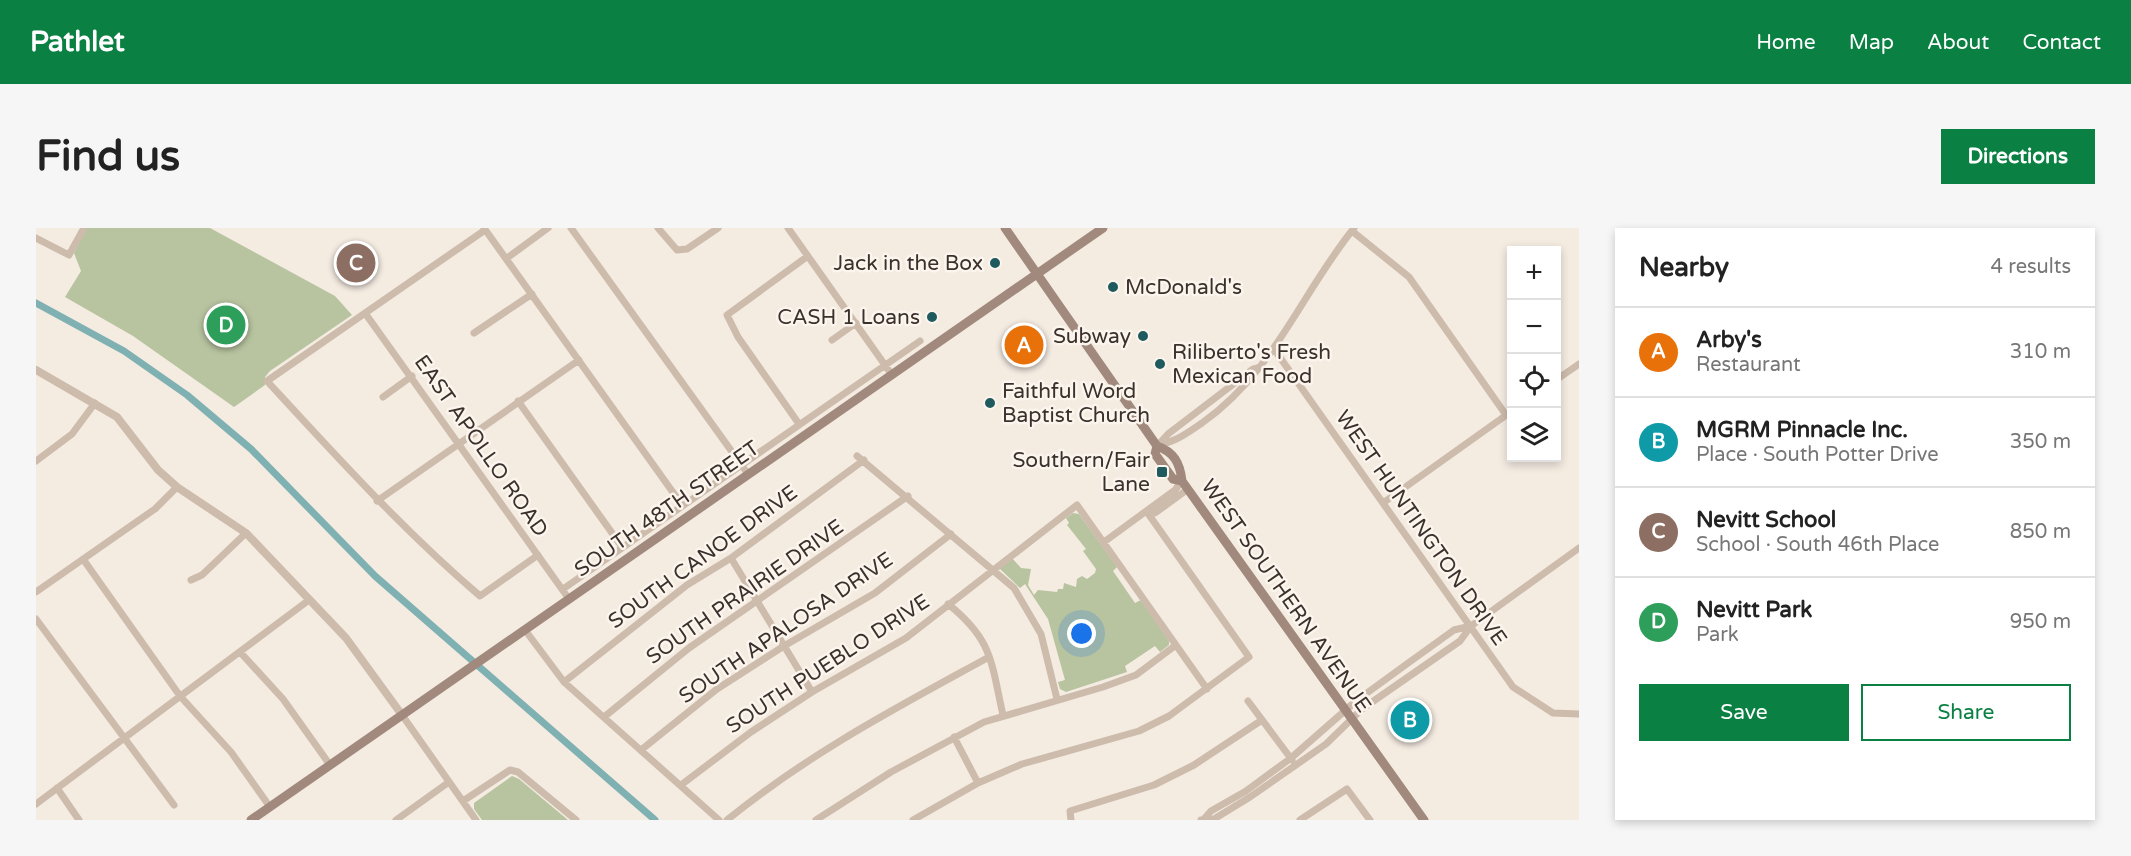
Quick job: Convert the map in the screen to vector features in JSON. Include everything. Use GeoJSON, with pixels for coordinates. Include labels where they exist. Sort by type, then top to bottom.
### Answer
{"type":"FeatureCollection","features":[{"type":"Feature","properties":{"kind":"main road","name":"WEST SOUTHERN AVENUE"},"geometry":{"type":"LineString","coordinates":[[1005,228],[1157,446],[1169,450],[1181,466],[1185,485],[1424,820]]}},
{"type":"Feature","properties":{"kind":"main road","name":"SOUTH 48TH STREET"},"geometry":{"type":"LineString","coordinates":[[251,820],[1103,228]]}},
{"type":"Feature","properties":{"kind":"main road","name":"WEST SOUTHERN AVENUE"},"geometry":{"type":"LineString","coordinates":[[1157,446],[1155,454],[1169,474],[1173,479],[1185,485]]}},
{"type":"Feature","properties":{"kind":"street"},"geometry":{"type":"LineString","coordinates":[[36,238],[69,255],[84,228]]}},
{"type":"Feature","properties":{"kind":"street"},"geometry":{"type":"LineString","coordinates":[[507,258],[548,228]]}},
{"type":"Feature","properties":{"kind":"street"},"geometry":{"type":"LineString","coordinates":[[571,228],[748,474]]}},
{"type":"Feature","properties":{"kind":"street"},"geometry":{"type":"LineString","coordinates":[[658,228],[677,250],[687,249],[718,228]]}},
{"type":"Feature","properties":{"kind":"street"},"geometry":{"type":"LineString","coordinates":[[788,228],[892,375]]}},
{"type":"Feature","properties":{"kind":"street"},"geometry":{"type":"LineString","coordinates":[[538,555],[480,596],[429,552],[377,501],[267,381],[484,229],[682,505]]}},
{"type":"Feature","properties":{"kind":"street"},"geometry":{"type":"LineString","coordinates":[[1157,446],[1173,443],[1212,416],[1249,382],[1274,349],[1353,230],[1409,277],[1507,410]]}},
{"type":"Feature","properties":{"kind":"street"},"geometry":{"type":"LineString","coordinates":[[799,424],[738,337],[727,315],[808,256]]}},
{"type":"Feature","properties":{"kind":"street"},"geometry":{"type":"LineString","coordinates":[[474,333],[532,294]]}},
{"type":"Feature","properties":{"kind":"street","name":"EAST APOLLO ROAD"},"geometry":{"type":"LineString","coordinates":[[365,313],[569,599]]}},
{"type":"Feature","properties":{"kind":"street"},"geometry":{"type":"LineString","coordinates":[[832,340],[856,323]]}},
{"type":"Feature","properties":{"kind":"street","name":"SOUTH 48TH STREET"},"geometry":{"type":"LineString","coordinates":[[562,590],[920,341]]}},
{"type":"Feature","properties":{"kind":"street","name":"WEST HUNTINGTON DRIVE"},"geometry":{"type":"LineString","coordinates":[[1274,349],[1513,687],[1531,701],[1553,713],[1579,714]]}},
{"type":"Feature","properties":{"kind":"street"},"geometry":{"type":"LineString","coordinates":[[377,501],[579,360]]}},
{"type":"Feature","properties":{"kind":"street"},"geometry":{"type":"LineString","coordinates":[[1561,377],[1578,366]]}},
{"type":"Feature","properties":{"kind":"street"},"geometry":{"type":"LineString","coordinates":[[1157,446],[1168,434],[1253,369],[1260,367]]}},
{"type":"Feature","properties":{"kind":"street"},"geometry":{"type":"LineString","coordinates":[[36,370],[117,417],[158,470],[177,488],[246,533],[355,650],[476,820]]}},
{"type":"Feature","properties":{"kind":"street"},"geometry":{"type":"LineString","coordinates":[[383,397],[412,376]]}},
{"type":"Feature","properties":{"kind":"street"},"geometry":{"type":"LineString","coordinates":[[518,401],[622,547]]}},
{"type":"Feature","properties":{"kind":"street"},"geometry":{"type":"LineString","coordinates":[[36,461],[72,434],[95,403]]}},
{"type":"Feature","properties":{"kind":"street"},"geometry":{"type":"LineString","coordinates":[[1383,503],[1507,414]]}},
{"type":"Feature","properties":{"kind":"street","name":"SOUTH CANOE DRIVE"},"geometry":{"type":"LineString","coordinates":[[564,682],[687,585],[731,558],[860,458],[908,496]]}},
{"type":"Feature","properties":{"kind":"street"},"geometry":{"type":"LineString","coordinates":[[1165,497],[1170,485],[1169,474]]}},
{"type":"Feature","properties":{"kind":"street"},"geometry":{"type":"LineString","coordinates":[[1185,485],[1104,542],[1207,689]]}},
{"type":"Feature","properties":{"kind":"street"},"geometry":{"type":"LineString","coordinates":[[1147,512],[1155,513],[1185,485]]}},
{"type":"Feature","properties":{"kind":"street"},"geometry":{"type":"LineString","coordinates":[[36,592],[155,509],[177,488]]}},
{"type":"Feature","properties":{"kind":"street"},"geometry":{"type":"LineString","coordinates":[[908,496],[1014,588],[1030,611],[1044,643],[1057,699]]}},
{"type":"Feature","properties":{"kind":"street","name":"SOUTH PRAIRIE DRIVE"},"geometry":{"type":"LineString","coordinates":[[604,717],[689,648],[758,603],[908,496]]}},
{"type":"Feature","properties":{"kind":"street","name":"SOUTH PUEBLO DRIVE"},"geometry":{"type":"LineString","coordinates":[[681,785],[752,732],[812,692],[906,638],[1077,505],[1104,542]]}},
{"type":"Feature","properties":{"kind":"street"},"geometry":{"type":"LineString","coordinates":[[913,820],[978,783],[1048,756],[1139,731],[1169,716],[1249,657],[1147,512]]}},
{"type":"Feature","properties":{"kind":"street"},"geometry":{"type":"LineString","coordinates":[[191,580],[202,575],[246,533]]}},
{"type":"Feature","properties":{"kind":"street","name":"SOUTH APALOSA DRIVE"},"geometry":{"type":"LineString","coordinates":[[641,750],[717,689],[874,593],[951,534]]}},
{"type":"Feature","properties":{"kind":"street"},"geometry":{"type":"LineString","coordinates":[[1293,762],[1326,744],[1362,709],[1460,640],[1471,626],[1579,548]]}},
{"type":"Feature","properties":{"kind":"street"},"geometry":{"type":"LineString","coordinates":[[731,558],[812,692]]}},
{"type":"Feature","properties":{"kind":"street"},"geometry":{"type":"LineString","coordinates":[[83,559],[180,696],[231,752],[270,807]]}},
{"type":"Feature","properties":{"kind":"street"},"geometry":{"type":"LineString","coordinates":[[36,804],[309,600]]}},
{"type":"Feature","properties":{"kind":"street"},"geometry":{"type":"LineString","coordinates":[[948,604],[967,619],[984,640],[1003,715]]}},
{"type":"Feature","properties":{"kind":"street"},"geometry":{"type":"LineString","coordinates":[[36,619],[174,805]]}},
{"type":"Feature","properties":{"kind":"street"},"geometry":{"type":"LineString","coordinates":[[1203,820],[1214,819],[1250,797],[1293,762],[1345,711],[1454,630],[1471,626]]}},
{"type":"Feature","properties":{"kind":"street"},"geometry":{"type":"LineString","coordinates":[[525,630],[564,682],[719,820]]}},
{"type":"Feature","properties":{"kind":"street"},"geometry":{"type":"LineString","coordinates":[[816,820],[835,806],[954,737],[1003,715],[1103,687],[1136,675],[1176,645]]}},
{"type":"Feature","properties":{"kind":"street"},"geometry":{"type":"LineString","coordinates":[[240,652],[283,699],[330,765]]}},
{"type":"Feature","properties":{"kind":"street"},"geometry":{"type":"LineString","coordinates":[[728,820],[775,782],[842,737],[989,657]]}},
{"type":"Feature","properties":{"kind":"street"},"geometry":{"type":"LineString","coordinates":[[1248,701],[1293,762]]}},
{"type":"Feature","properties":{"kind":"street"},"geometry":{"type":"LineString","coordinates":[[1071,820],[1070,811],[1154,785],[1194,765],[1262,720]]}},
{"type":"Feature","properties":{"kind":"street"},"geometry":{"type":"LineString","coordinates":[[954,737],[978,783]]}},
{"type":"Feature","properties":{"kind":"street"},"geometry":{"type":"LineString","coordinates":[[463,801],[510,770],[518,772],[576,820]]}},
{"type":"Feature","properties":{"kind":"street"},"geometry":{"type":"LineString","coordinates":[[396,820],[448,782]]}},
{"type":"Feature","properties":{"kind":"street"},"geometry":{"type":"LineString","coordinates":[[57,788],[79,820]]}},
{"type":"Feature","properties":{"kind":"street"},"geometry":{"type":"LineString","coordinates":[[1305,818],[1347,789],[1370,820]]}},
{"type":"Feature","properties":{"kind":"green space"},"geometry":{"type":"Polygon","coordinates":[[[87,228],[210,228],[335,296],[352,315],[270,371],[265,377],[265,385],[234,407],[133,336],[65,297],[81,271],[74,253],[87,228]]]}},
{"type":"Feature","properties":{"kind":"green space"},"geometry":{"type":"Polygon","coordinates":[[[1073,513],[1079,514],[1117,567],[1113,571],[1135,603],[1141,600],[1169,641],[1169,645],[1160,652],[1155,646],[1125,666],[1127,672],[1066,692],[1060,689],[1058,682],[1065,680],[1048,619],[1025,584],[1020,588],[999,568],[1012,558],[1021,568],[1031,569],[1028,585],[1034,595],[1038,590],[1057,592],[1058,589],[1063,589],[1064,583],[1076,587],[1077,579],[1082,576],[1087,579],[1095,573],[1096,569],[1083,551],[1086,549],[1067,525],[1069,523],[1066,518],[1073,513]]]}},
{"type":"Feature","properties":{"kind":"green space"},"geometry":{"type":"Polygon","coordinates":[[[512,776],[519,779],[568,820],[482,820],[474,809],[474,803],[512,776]]]}},
{"type":"Feature","properties":{"kind":"waterway"},"geometry":{"type":"LineString","coordinates":[[36,303],[124,351],[187,395],[251,449],[375,576],[655,820]]}},
{"type":"Feature","properties":{"kind":"place","name":"Nevitt School"},"geometry":{"type":"Point","coordinates":[356,263]}},
{"type":"Feature","properties":{"kind":"place","name":"Jack in the Box"},"geometry":{"type":"Point","coordinates":[995,263]}},
{"type":"Feature","properties":{"kind":"place","name":"McDonald's"},"geometry":{"type":"Point","coordinates":[1113,287]}},
{"type":"Feature","properties":{"kind":"place","name":"CASH 1 Loans"},"geometry":{"type":"Point","coordinates":[932,317]}},
{"type":"Feature","properties":{"kind":"place","name":"Nevitt Park"},"geometry":{"type":"Point","coordinates":[226,325]}},
{"type":"Feature","properties":{"kind":"place","name":"Subway"},"geometry":{"type":"Point","coordinates":[1143,336]}},
{"type":"Feature","properties":{"kind":"place","name":"Arby's"},"geometry":{"type":"Point","coordinates":[1024,345]}},
{"type":"Feature","properties":{"kind":"place","name":"Riliberto's Fresh Mexican Food"},"geometry":{"type":"Point","coordinates":[1160,364]}},
{"type":"Feature","properties":{"kind":"place","name":"Faithful Word Baptist Church"},"geometry":{"type":"Point","coordinates":[990,403]}},
{"type":"Feature","properties":{"kind":"place","name":"Southern/Fair Lane"},"geometry":{"type":"Point","coordinates":[1162,472]}},
{"type":"Feature","properties":{"kind":"place","name":"MGRM Pinnacle Inc."},"geometry":{"type":"Point","coordinates":[1410,720]}}]}
